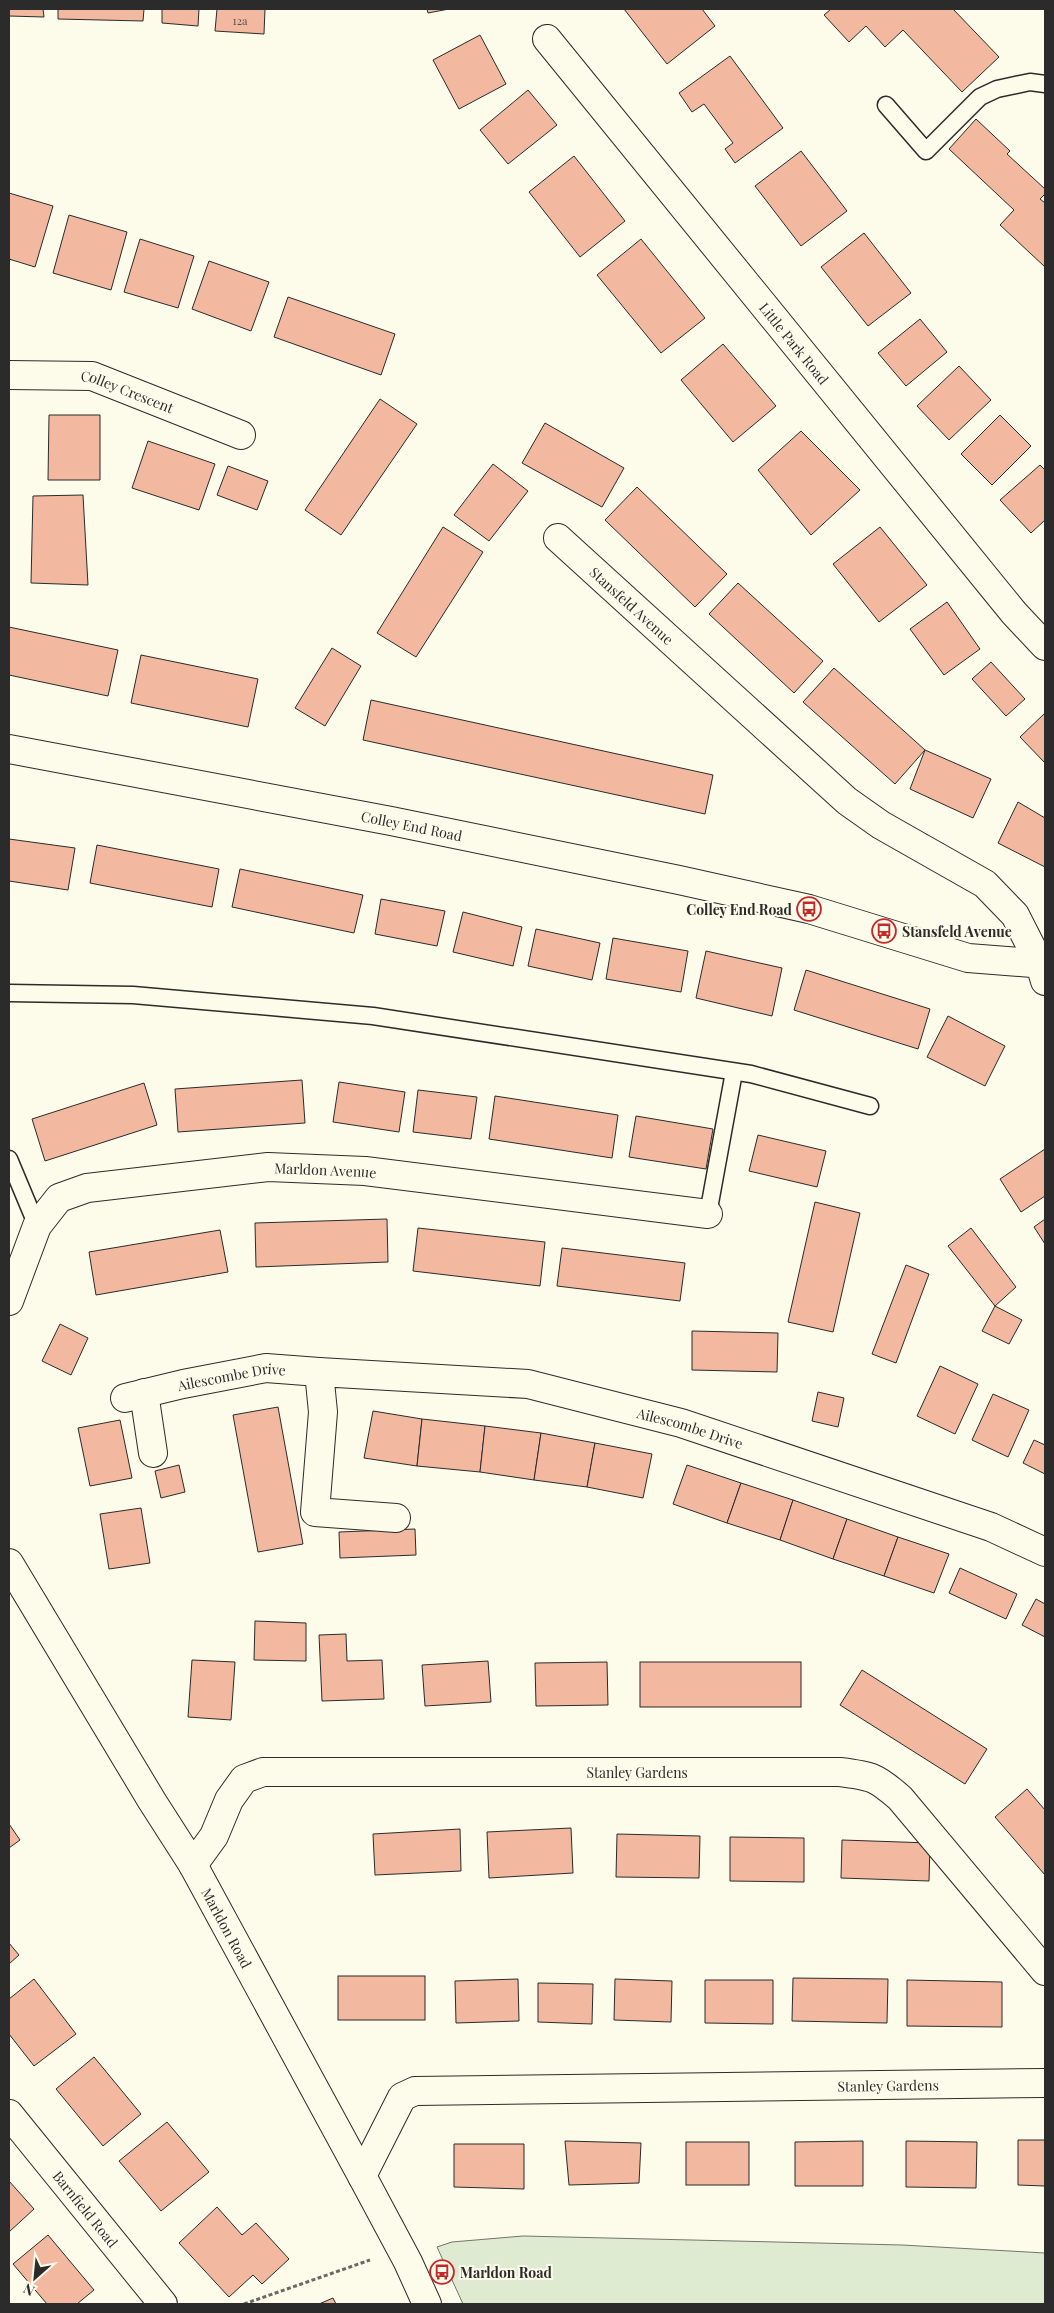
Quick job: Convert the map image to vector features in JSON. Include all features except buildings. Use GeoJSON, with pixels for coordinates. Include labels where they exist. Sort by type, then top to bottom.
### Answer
{"type":"FeatureCollection","features":[{"type":"Feature","properties":{"kind":"street","name":"Little Park Road"},"geometry":{"type":"LineString","coordinates":[[547,39],[1014,613],[1045,646]]}},
{"type":"Feature","properties":{"kind":"street","name":"Colley Crescent"},"geometry":{"type":"LineString","coordinates":[[9,375],[92,376],[241,435]]}},
{"type":"Feature","properties":{"kind":"street","name":"Stansfeld Avenue"},"geometry":{"type":"LineString","coordinates":[[558,538],[847,801],[881,825],[985,884],[1015,915],[1043,970]]}},
{"type":"Feature","properties":{"kind":"street","name":"Colley End Road"},"geometry":{"type":"LineString","coordinates":[[9,749],[401,823],[688,882],[809,909],[968,958],[1043,970]]}},
{"type":"Feature","properties":{"kind":"street","name":"Marldon Avenue"},"geometry":{"type":"LineString","coordinates":[[9,1300],[37,1226],[60,1198],[87,1188],[268,1167],[365,1171],[708,1214]]}},
{"type":"Feature","properties":{"kind":"street","name":"Ailescombe Drive"},"geometry":{"type":"LineString","coordinates":[[153,1454],[134,1395],[266,1368],[528,1384],[691,1426],[991,1527],[1045,1552]]}},
{"type":"Feature","properties":{"kind":"street"},"geometry":{"type":"LineString","coordinates":[[319,1372],[323,1412],[315,1512],[396,1518]]}},
{"type":"Feature","properties":{"kind":"street","name":"Marldon Road"},"geometry":{"type":"LineString","coordinates":[[9,1563],[152,1801],[193,1865],[401,2249],[427,2304]]}},
{"type":"Feature","properties":{"kind":"street","name":"Stanley Gardens"},"geometry":{"type":"LineString","coordinates":[[193,1865],[214,1836],[229,1800],[244,1779],[263,1772],[840,1772],[869,1775],[900,1798],[1045,1970]]}},
{"type":"Feature","properties":{"kind":"street","name":"Stanley Gardens"},"geometry":{"type":"LineString","coordinates":[[362,2176],[402,2097],[415,2091],[1045,2083]]}},
{"type":"Feature","properties":{"kind":"street","name":"Barnfield Road"},"geometry":{"type":"LineString","coordinates":[[9,2114],[163,2304]]}},
{"type":"Feature","properties":{"kind":"lane"},"geometry":{"type":"LineString","coordinates":[[886,105],[926,152],[980,97],[996,89],[1030,82],[1045,84]]}},
{"type":"Feature","properties":{"kind":"lane"},"geometry":{"type":"LineString","coordinates":[[9,993],[133,995],[373,1016],[734,1072],[870,1106]]}},
{"type":"Feature","properties":{"kind":"lane"},"geometry":{"type":"LineString","coordinates":[[708,1214],[734,1072]]}},
{"type":"Feature","properties":{"kind":"lane"},"geometry":{"type":"LineString","coordinates":[[9,1159],[37,1226]]}},
{"type":"Feature","properties":{"kind":"path"},"geometry":{"type":"LineString","coordinates":[[244,2304],[401,2249]]}},
{"type":"Feature","properties":{"kind":"green space"},"geometry":{"type":"Polygon","coordinates":[[[523,2236],[902,2245],[1045,2253],[1045,2304],[463,2304],[437,2247],[452,2242],[523,2236]]]}},
{"type":"Feature","properties":{"kind":"place","name":"Colley End Road"},"geometry":{"type":"Point","coordinates":[809,909]}},
{"type":"Feature","properties":{"kind":"place","name":"Stansfeld Avenue"},"geometry":{"type":"Point","coordinates":[884,931]}},
{"type":"Feature","properties":{"kind":"place","name":"Marldon Road"},"geometry":{"type":"Point","coordinates":[442,2272]}}]}
